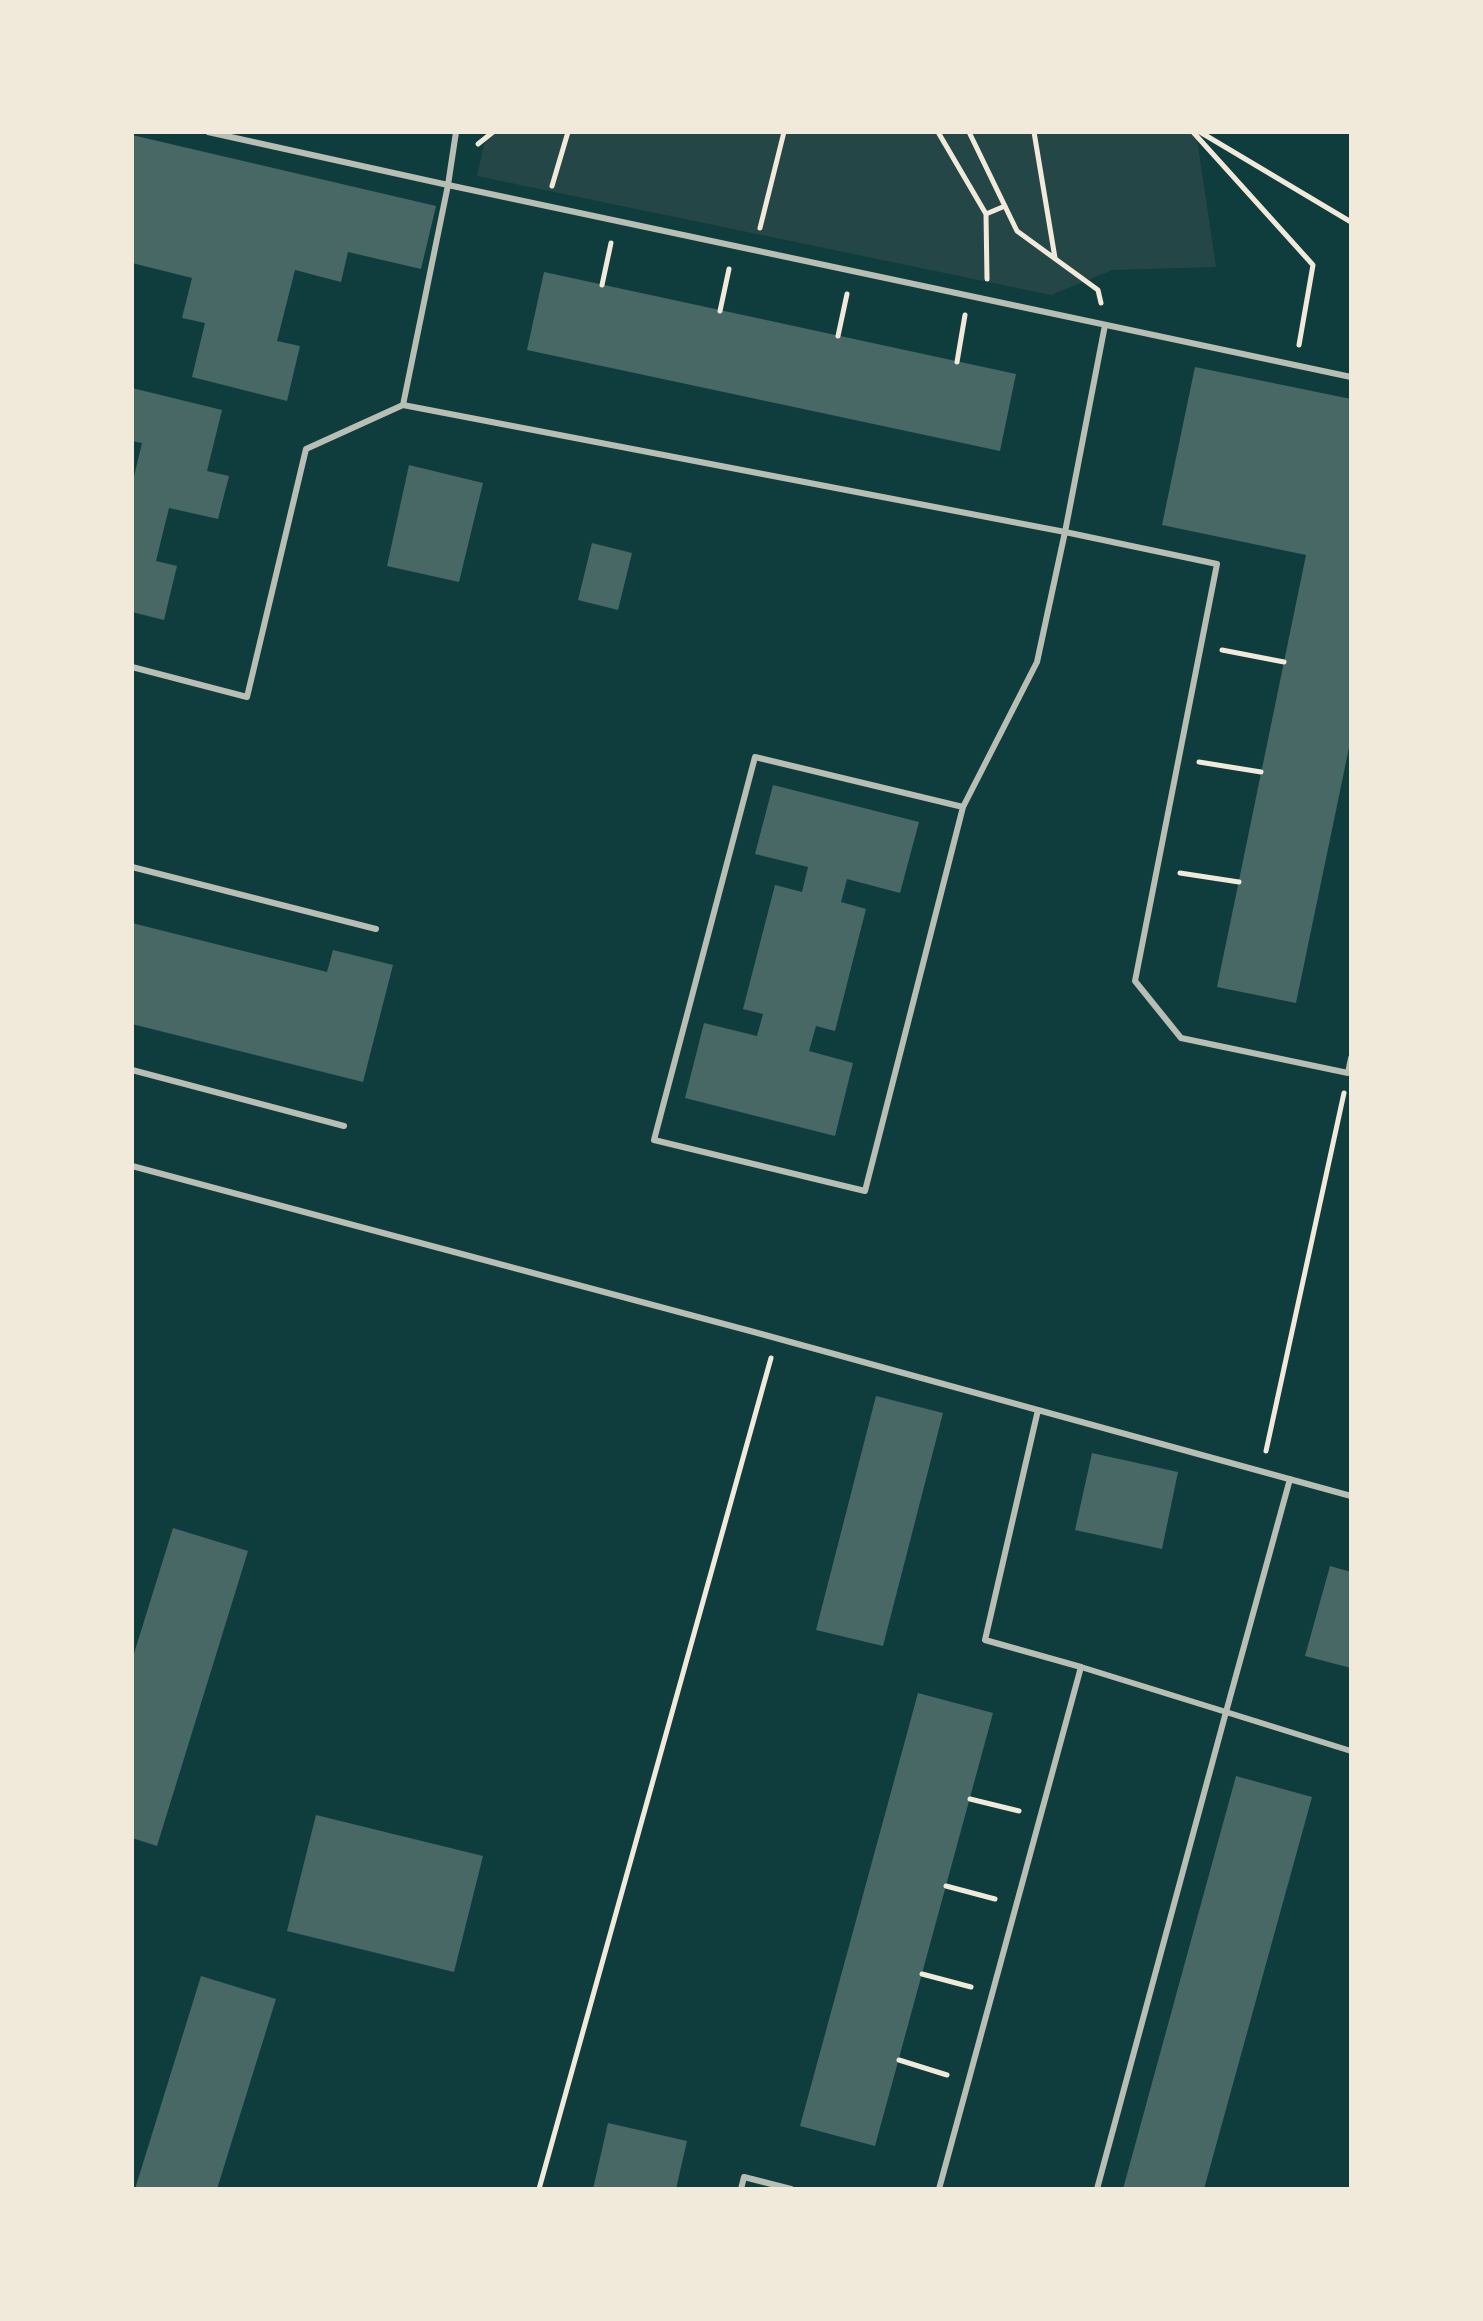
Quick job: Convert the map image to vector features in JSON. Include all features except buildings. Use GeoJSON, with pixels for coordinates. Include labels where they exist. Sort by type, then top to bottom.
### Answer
{"type":"FeatureCollection","features":[{"type":"Feature","properties":{"kind":"lane"},"geometry":{"type":"LineString","coordinates":[[208,132],[1351,377]]}},
{"type":"Feature","properties":{"kind":"lane"},"geometry":{"type":"LineString","coordinates":[[403,405],[456,132]]}},
{"type":"Feature","properties":{"kind":"lane"},"geometry":{"type":"LineString","coordinates":[[963,807],[755,757],[654,1140],[865,1191],[963,807],[1037,662],[1105,325]]}},
{"type":"Feature","properties":{"kind":"lane"},"geometry":{"type":"LineString","coordinates":[[132,667],[247,697],[306,449],[403,405],[1217,564],[1135,981],[1181,1038],[1348,1073],[1351,1058]]}},
{"type":"Feature","properties":{"kind":"lane"},"geometry":{"type":"LineString","coordinates":[[132,867],[376,929]]}},
{"type":"Feature","properties":{"kind":"lane"},"geometry":{"type":"LineString","coordinates":[[132,1070],[344,1126]]}},
{"type":"Feature","properties":{"kind":"lane"},"geometry":{"type":"LineString","coordinates":[[132,1166],[1351,1496]]}},
{"type":"Feature","properties":{"kind":"lane"},"geometry":{"type":"LineString","coordinates":[[1038,1410],[985,1640],[1351,1751]]}},
{"type":"Feature","properties":{"kind":"lane"},"geometry":{"type":"LineString","coordinates":[[1097,2189],[1290,1479]]}},
{"type":"Feature","properties":{"kind":"lane"},"geometry":{"type":"LineString","coordinates":[[939,2189],[1081,1667]]}},
{"type":"Feature","properties":{"kind":"lane"},"geometry":{"type":"LineString","coordinates":[[741,2189],[744,2177],[791,2189]]}},
{"type":"Feature","properties":{"kind":"path"},"geometry":{"type":"LineString","coordinates":[[546,206],[568,132]]}},
{"type":"Feature","properties":{"kind":"path"},"geometry":{"type":"LineString","coordinates":[[754,250],[784,132]]}},
{"type":"Feature","properties":{"kind":"path"},"geometry":{"type":"LineString","coordinates":[[938,132],[986,214],[989,259],[986,300]]}},
{"type":"Feature","properties":{"kind":"path"},"geometry":{"type":"LineString","coordinates":[[969,132],[1017,231],[1098,290],[1105,325]]}},
{"type":"Feature","properties":{"kind":"path"},"geometry":{"type":"LineString","coordinates":[[1034,132],[1055,259]]}},
{"type":"Feature","properties":{"kind":"path"},"geometry":{"type":"LineString","coordinates":[[1193,132],[1313,265],[1295,365]]}},
{"type":"Feature","properties":{"kind":"path"},"geometry":{"type":"LineString","coordinates":[[1200,132],[1351,222]]}},
{"type":"Feature","properties":{"kind":"path"},"geometry":{"type":"LineString","coordinates":[[986,214],[1005,206]]}},
{"type":"Feature","properties":{"kind":"path"},"geometry":{"type":"LineString","coordinates":[[602,285],[616,220]]}},
{"type":"Feature","properties":{"kind":"path"},"geometry":{"type":"LineString","coordinates":[[720,311],[735,245]]}},
{"type":"Feature","properties":{"kind":"path"},"geometry":{"type":"LineString","coordinates":[[838,336],[851,270]]}},
{"type":"Feature","properties":{"kind":"path"},"geometry":{"type":"LineString","coordinates":[[957,362],[969,296]]}},
{"type":"Feature","properties":{"kind":"path"},"geometry":{"type":"LineString","coordinates":[[1200,646],[1284,662]]}},
{"type":"Feature","properties":{"kind":"path"},"geometry":{"type":"LineString","coordinates":[[1178,759],[1261,772]]}},
{"type":"Feature","properties":{"kind":"path"},"geometry":{"type":"LineString","coordinates":[[1157,869],[1239,882]]}},
{"type":"Feature","properties":{"kind":"path"},"geometry":{"type":"LineString","coordinates":[[1261,1471],[1348,1073]]}},
{"type":"Feature","properties":{"kind":"path"},"geometry":{"type":"LineString","coordinates":[[539,2189],[776,1340]]}},
{"type":"Feature","properties":{"kind":"path"},"geometry":{"type":"LineString","coordinates":[[970,1799],[1040,1817]]}},
{"type":"Feature","properties":{"kind":"path"},"geometry":{"type":"LineString","coordinates":[[946,1886],[1016,1905]]}},
{"type":"Feature","properties":{"kind":"path"},"geometry":{"type":"LineString","coordinates":[[922,1974],[993,1992]]}},
{"type":"Feature","properties":{"kind":"path"},"geometry":{"type":"LineString","coordinates":[[899,2060],[968,2081]]}},
{"type":"Feature","properties":{"kind":"shaded area"},"geometry":{"type":"Polygon","coordinates":[[[487,132],[1196,132],[1216,267],[1112,270],[1051,295],[477,176],[487,132]]]}}]}
